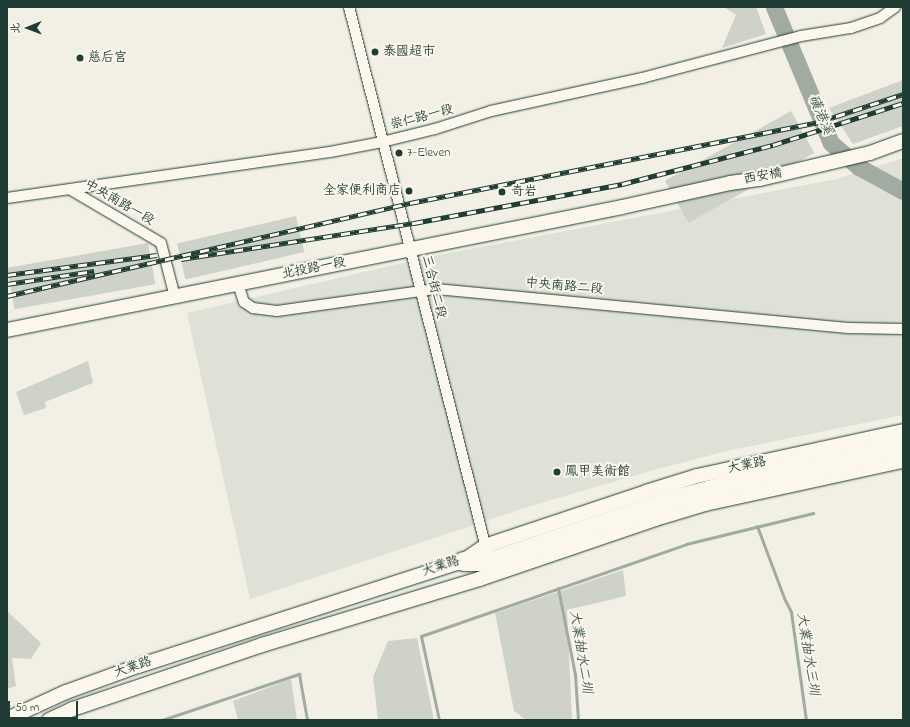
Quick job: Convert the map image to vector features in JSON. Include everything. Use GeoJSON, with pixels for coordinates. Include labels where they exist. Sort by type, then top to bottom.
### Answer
{"type":"FeatureCollection","features":[{"type":"Feature","properties":{"kind":"highway"},"geometry":{"type":"LineString","coordinates":[[463,561],[489,560],[729,484],[903,446]]}},
{"type":"Feature","properties":{"kind":"main road","name":"西安橋"},"geometry":{"type":"LineString","coordinates":[[622,207],[730,183],[760,179],[819,167],[903,141]]}},
{"type":"Feature","properties":{"kind":"main road","name":"北投路一段"},"geometry":{"type":"LineString","coordinates":[[7,330],[622,207]]}},
{"type":"Feature","properties":{"kind":"main road","name":"大業路"},"geometry":{"type":"LineString","coordinates":[[49,720],[73,709],[262,645],[489,560],[697,476],[903,431]]}},
{"type":"Feature","properties":{"kind":"main road","name":"大業路"},"geometry":{"type":"LineString","coordinates":[[489,560],[705,504],[903,461]]}},
{"type":"Feature","properties":{"kind":"main road","name":"大業路"},"geometry":{"type":"LineString","coordinates":[[7,719],[66,692],[138,666],[463,561]]}},
{"type":"Feature","properties":{"kind":"street","name":"三合街二段"},"geometry":{"type":"LineString","coordinates":[[349,7],[489,560]]}},
{"type":"Feature","properties":{"kind":"street","name":"崇仁路一段"},"geometry":{"type":"LineString","coordinates":[[71,190],[186,171],[323,153],[382,142],[435,129],[491,111],[642,78],[793,38],[851,28],[880,18],[895,7]]}},
{"type":"Feature","properties":{"kind":"street","name":"中央南路一段"},"geometry":{"type":"LineString","coordinates":[[7,198],[71,190],[161,243],[175,297]]}},
{"type":"Feature","properties":{"kind":"street","name":"中央南路二段"},"geometry":{"type":"LineString","coordinates":[[238,284],[244,302],[253,308],[277,311],[436,289],[850,328],[903,329]]}},
{"type":"Feature","properties":{"kind":"shaded area"},"geometry":{"type":"Polygon","coordinates":[[[724,7],[756,7],[766,34],[722,48],[736,15],[724,7]]]}},
{"type":"Feature","properties":{"kind":"shaded area"},"geometry":{"type":"Polygon","coordinates":[[[903,80],[903,126],[853,144],[829,108],[903,80]]]}},
{"type":"Feature","properties":{"kind":"shaded area"},"geometry":{"type":"Polygon","coordinates":[[[791,111],[814,153],[688,223],[665,181],[791,111]]]}},
{"type":"Feature","properties":{"kind":"shaded area"},"geometry":{"type":"Polygon","coordinates":[[[903,158],[903,415],[727,451],[661,468],[534,505],[250,599],[187,313],[424,258],[837,179],[903,158]]]}},
{"type":"Feature","properties":{"kind":"shaded area"},"geometry":{"type":"Polygon","coordinates":[[[296,216],[304,252],[185,279],[177,243],[296,216]]]}},
{"type":"Feature","properties":{"kind":"shaded area"},"geometry":{"type":"Polygon","coordinates":[[[148,243],[155,284],[14,309],[7,268],[148,243]]]}},
{"type":"Feature","properties":{"kind":"shaded area"},"geometry":{"type":"Polygon","coordinates":[[[88,361],[93,383],[45,402],[46,408],[24,415],[16,392],[88,361]]]}},
{"type":"Feature","properties":{"kind":"shaded area"},"geometry":{"type":"Polygon","coordinates":[[[623,570],[626,596],[567,610],[572,720],[526,720],[514,711],[495,613],[623,570]]]}},
{"type":"Feature","properties":{"kind":"shaded area"},"geometry":{"type":"Polygon","coordinates":[[[7,611],[41,643],[31,659],[12,658],[16,686],[7,689],[7,611]]]}},
{"type":"Feature","properties":{"kind":"shaded area"},"geometry":{"type":"Polygon","coordinates":[[[417,638],[434,720],[378,720],[373,677],[388,641],[417,638]]]}},
{"type":"Feature","properties":{"kind":"shaded area"},"geometry":{"type":"Polygon","coordinates":[[[291,679],[297,720],[238,720],[233,701],[291,679]]]}},
{"type":"Feature","properties":{"kind":"waterway","name":"磺港溪"},"geometry":{"type":"LineString","coordinates":[[774,7],[831,143],[859,167],[903,191]]}},
{"type":"Feature","properties":{"kind":"waterway"},"geometry":{"type":"LineString","coordinates":[[439,720],[421,636],[686,544],[813,513]]}},
{"type":"Feature","properties":{"kind":"waterway","name":"大業抽水三圳"},"geometry":{"type":"LineString","coordinates":[[757,526],[784,598],[791,612],[806,720]]}},
{"type":"Feature","properties":{"kind":"waterway","name":"大業抽水二圳"},"geometry":{"type":"LineString","coordinates":[[558,588],[575,675],[578,720]]}},
{"type":"Feature","properties":{"kind":"waterway"},"geometry":{"type":"LineString","coordinates":[[162,720],[299,674],[307,720]]}},
{"type":"Feature","properties":{"kind":"railway"},"geometry":{"type":"LineString","coordinates":[[7,296],[410,203],[819,122],[903,94]]}},
{"type":"Feature","properties":{"kind":"railway"},"geometry":{"type":"LineString","coordinates":[[181,259],[414,223],[622,184],[773,145],[903,103]]}},
{"type":"Feature","properties":{"kind":"railway"},"geometry":{"type":"LineString","coordinates":[[7,275],[157,255]]}},
{"type":"Feature","properties":{"kind":"railway"},"geometry":{"type":"LineString","coordinates":[[7,284],[94,271]]}},
{"type":"Feature","properties":{"kind":"place","name":"泰國超市"},"geometry":{"type":"Point","coordinates":[375,52]}},
{"type":"Feature","properties":{"kind":"place","name":"慈后宮"},"geometry":{"type":"Point","coordinates":[80,58]}},
{"type":"Feature","properties":{"kind":"place","name":"7-Eleven"},"geometry":{"type":"Point","coordinates":[399,153]}},
{"type":"Feature","properties":{"kind":"place","name":"全家便利商店"},"geometry":{"type":"Point","coordinates":[409,191]}},
{"type":"Feature","properties":{"kind":"place","name":"奇岩"},"geometry":{"type":"Point","coordinates":[502,192]}},
{"type":"Feature","properties":{"kind":"place","name":"鳳甲美術館"},"geometry":{"type":"Point","coordinates":[557,472]}}]}
